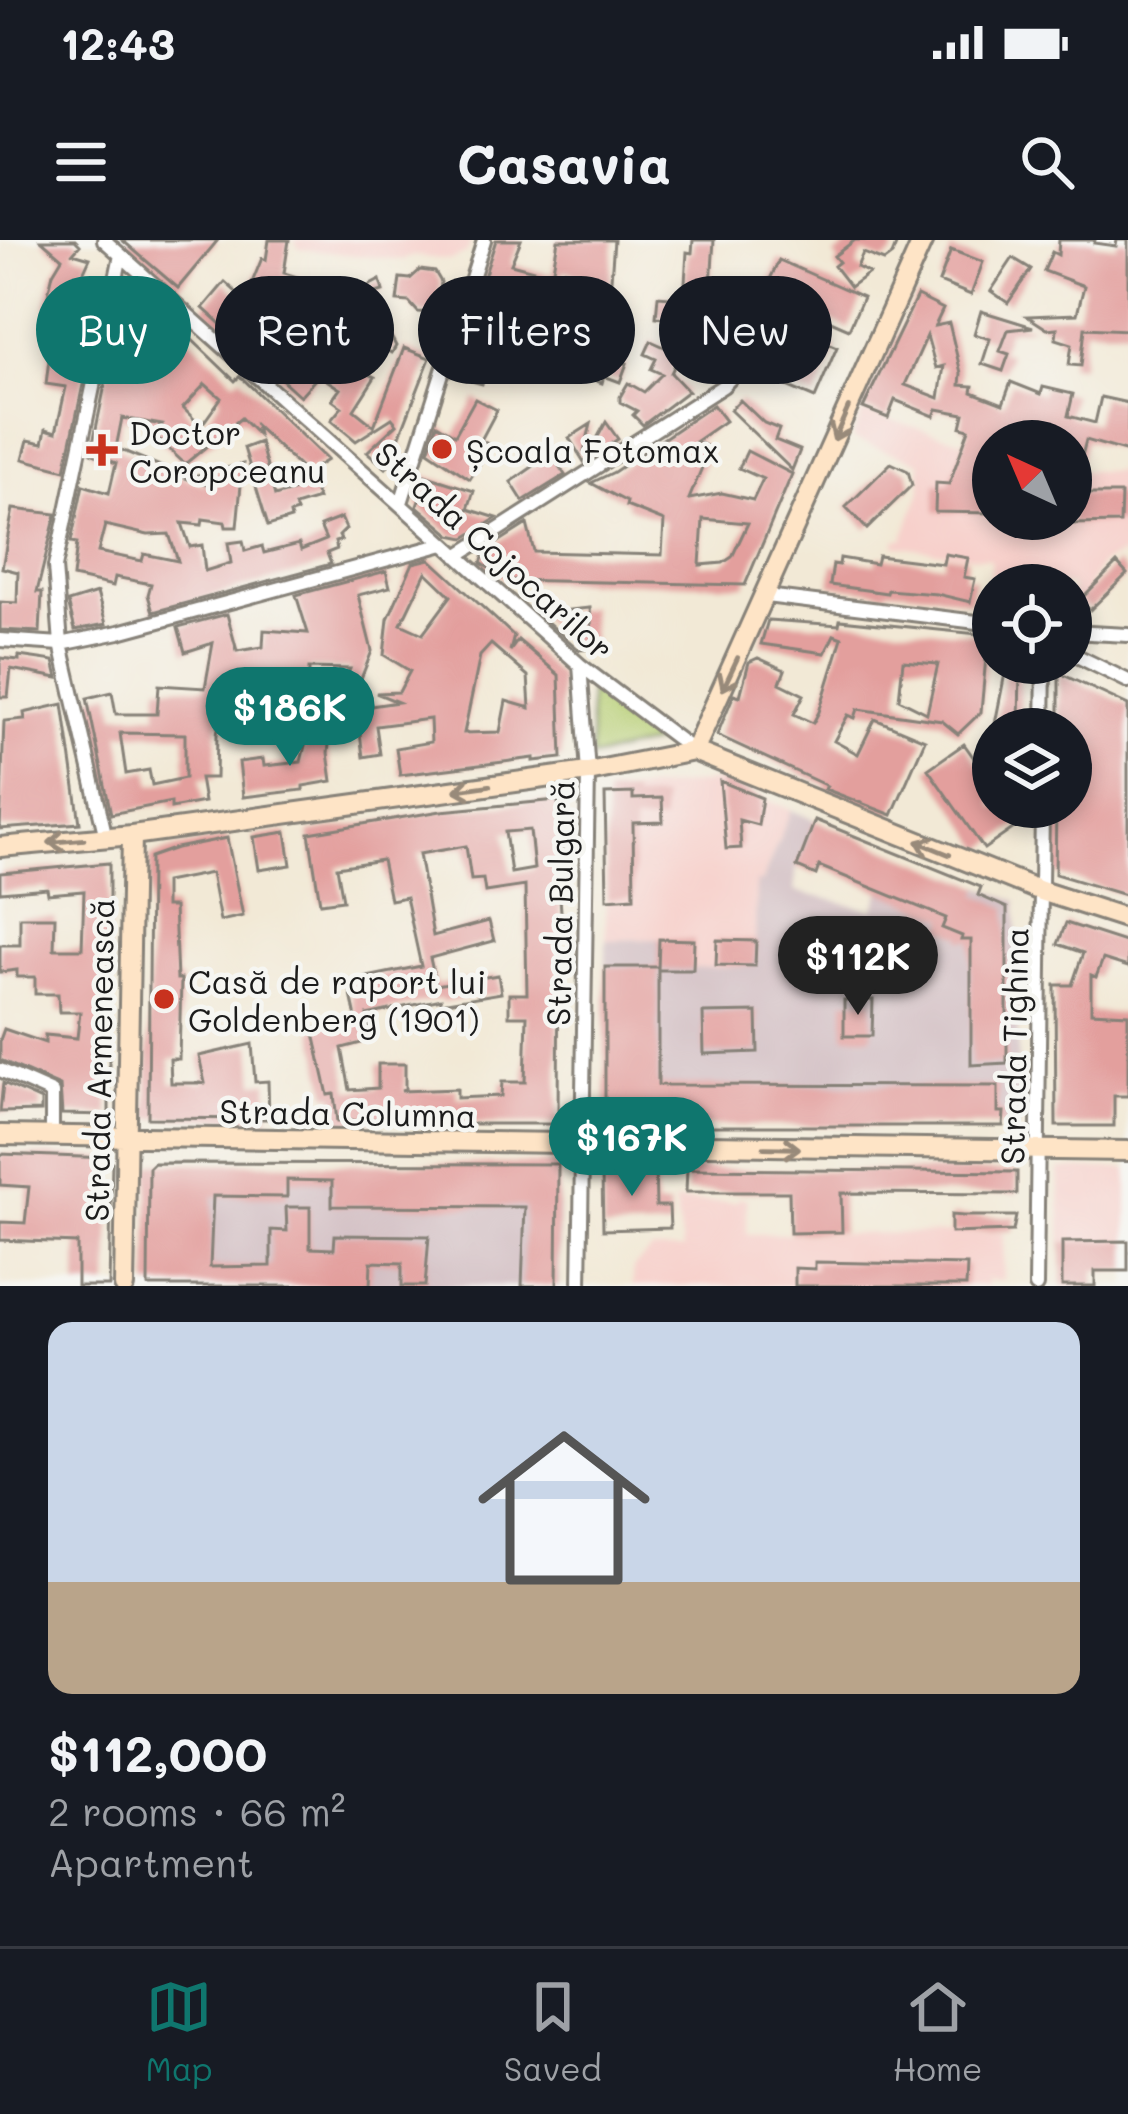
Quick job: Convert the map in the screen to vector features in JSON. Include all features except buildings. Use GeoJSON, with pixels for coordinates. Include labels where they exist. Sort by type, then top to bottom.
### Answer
{"type":"FeatureCollection","features":[{"type":"Feature","properties":{"kind":"main road"},"geometry":{"type":"LineString","coordinates":[[694,752],[922,240]]}},
{"type":"Feature","properties":{"kind":"main road"},"geometry":{"type":"LineString","coordinates":[[0,847],[132,835],[588,772],[694,752],[1041,891],[1128,919]]}},
{"type":"Feature","properties":{"kind":"main road","name":"Strada Armenească"},"geometry":{"type":"LineString","coordinates":[[124,1286],[132,835]]}},
{"type":"Feature","properties":{"kind":"main road","name":"Strada Columna"},"geometry":{"type":"LineString","coordinates":[[0,1135],[1128,1151]]}},
{"type":"Feature","properties":{"kind":"street","name":"Strada Cojocarilor"},"geometry":{"type":"LineString","coordinates":[[104,240],[580,665],[694,752]]}},
{"type":"Feature","properties":{"kind":"street"},"geometry":{"type":"LineString","coordinates":[[401,503],[484,240]]}},
{"type":"Feature","properties":{"kind":"street"},"geometry":{"type":"LineString","coordinates":[[106,838],[61,644],[55,567],[121,255]]}},
{"type":"Feature","properties":{"kind":"street"},"geometry":{"type":"LineString","coordinates":[[457,556],[725,384]]}},
{"type":"Feature","properties":{"kind":"street"},"geometry":{"type":"LineString","coordinates":[[0,640],[61,644],[444,544]]}},
{"type":"Feature","properties":{"kind":"street"},"geometry":{"type":"LineString","coordinates":[[766,596],[972,621]]}},
{"type":"Feature","properties":{"kind":"street"},"geometry":{"type":"LineString","coordinates":[[1092,633],[1128,635]]}},
{"type":"Feature","properties":{"kind":"street"},"geometry":{"type":"LineString","coordinates":[[1092,664],[1128,682]]}},
{"type":"Feature","properties":{"kind":"street","name":"Strada Bulgară"},"geometry":{"type":"LineString","coordinates":[[580,665],[588,772],[580,1286]]}},
{"type":"Feature","properties":{"kind":"street","name":"Strada Tighina"},"geometry":{"type":"LineString","coordinates":[[1036,1286],[1042,828]]}},
{"type":"Feature","properties":{"kind":"street"},"geometry":{"type":"LineString","coordinates":[[0,1070],[52,1093],[52,1136]]}},
{"type":"Feature","properties":{"kind":"shaded area"},"geometry":{"type":"Polygon","coordinates":[[[294,240],[471,240],[467,253],[450,260],[413,256],[403,260],[299,249],[294,240]]]}},
{"type":"Feature","properties":{"kind":"shaded area"},"geometry":{"type":"Polygon","coordinates":[[[863,412],[963,441],[958,465],[972,467],[972,540],[1092,540],[1092,471],[1128,471],[1128,552],[1101,564],[1092,580],[1092,564],[990,564],[991,559],[895,545],[896,539],[903,539],[921,491],[920,462],[852,439],[863,412]]]}},
{"type":"Feature","properties":{"kind":"shaded area"},"geometry":{"type":"Polygon","coordinates":[[[720,781],[791,810],[761,883],[756,884],[755,966],[658,970],[659,939],[606,940],[605,794],[720,781]]]}},
{"type":"Feature","properties":{"kind":"shaded area"},"geometry":{"type":"Polygon","coordinates":[[[791,810],[815,820],[797,867],[794,891],[873,910],[896,853],[1017,901],[1018,1126],[605,1126],[606,940],[659,939],[659,970],[755,966],[756,883],[762,882],[791,810]]]}},
{"type":"Feature","properties":{"kind":"shaded area"},"geometry":{"type":"Polygon","coordinates":[[[214,1164],[559,1166],[559,1286],[159,1286],[214,1164]]]}},
{"type":"Feature","properties":{"kind":"shaded area"},"geometry":{"type":"Polygon","coordinates":[[[1059,1169],[1128,1169],[1128,1241],[1062,1242],[1059,1169]]]}},
{"type":"Feature","properties":{"kind":"shaded area"},"geometry":{"type":"Polygon","coordinates":[[[747,1198],[747,1234],[1004,1233],[1003,1281],[987,1280],[987,1286],[633,1286],[633,1268],[651,1250],[683,1250],[674,1202],[737,1202],[747,1198]]]}},
{"type":"Feature","properties":{"kind":"green space"},"geometry":{"type":"Polygon","coordinates":[[[594,688],[655,743],[591,758],[589,691],[594,688]]]}},
{"type":"Feature","properties":{"kind":"place","name":"Școala Fotomax"},"geometry":{"type":"Point","coordinates":[442,449]}},
{"type":"Feature","properties":{"kind":"place","name":"Doctor Coropceanu"},"geometry":{"type":"Point","coordinates":[102,450]}},
{"type":"Feature","properties":{"kind":"place","name":"Casă de raport lui Goldenberg (1901)"},"geometry":{"type":"Point","coordinates":[164,999]}}]}
